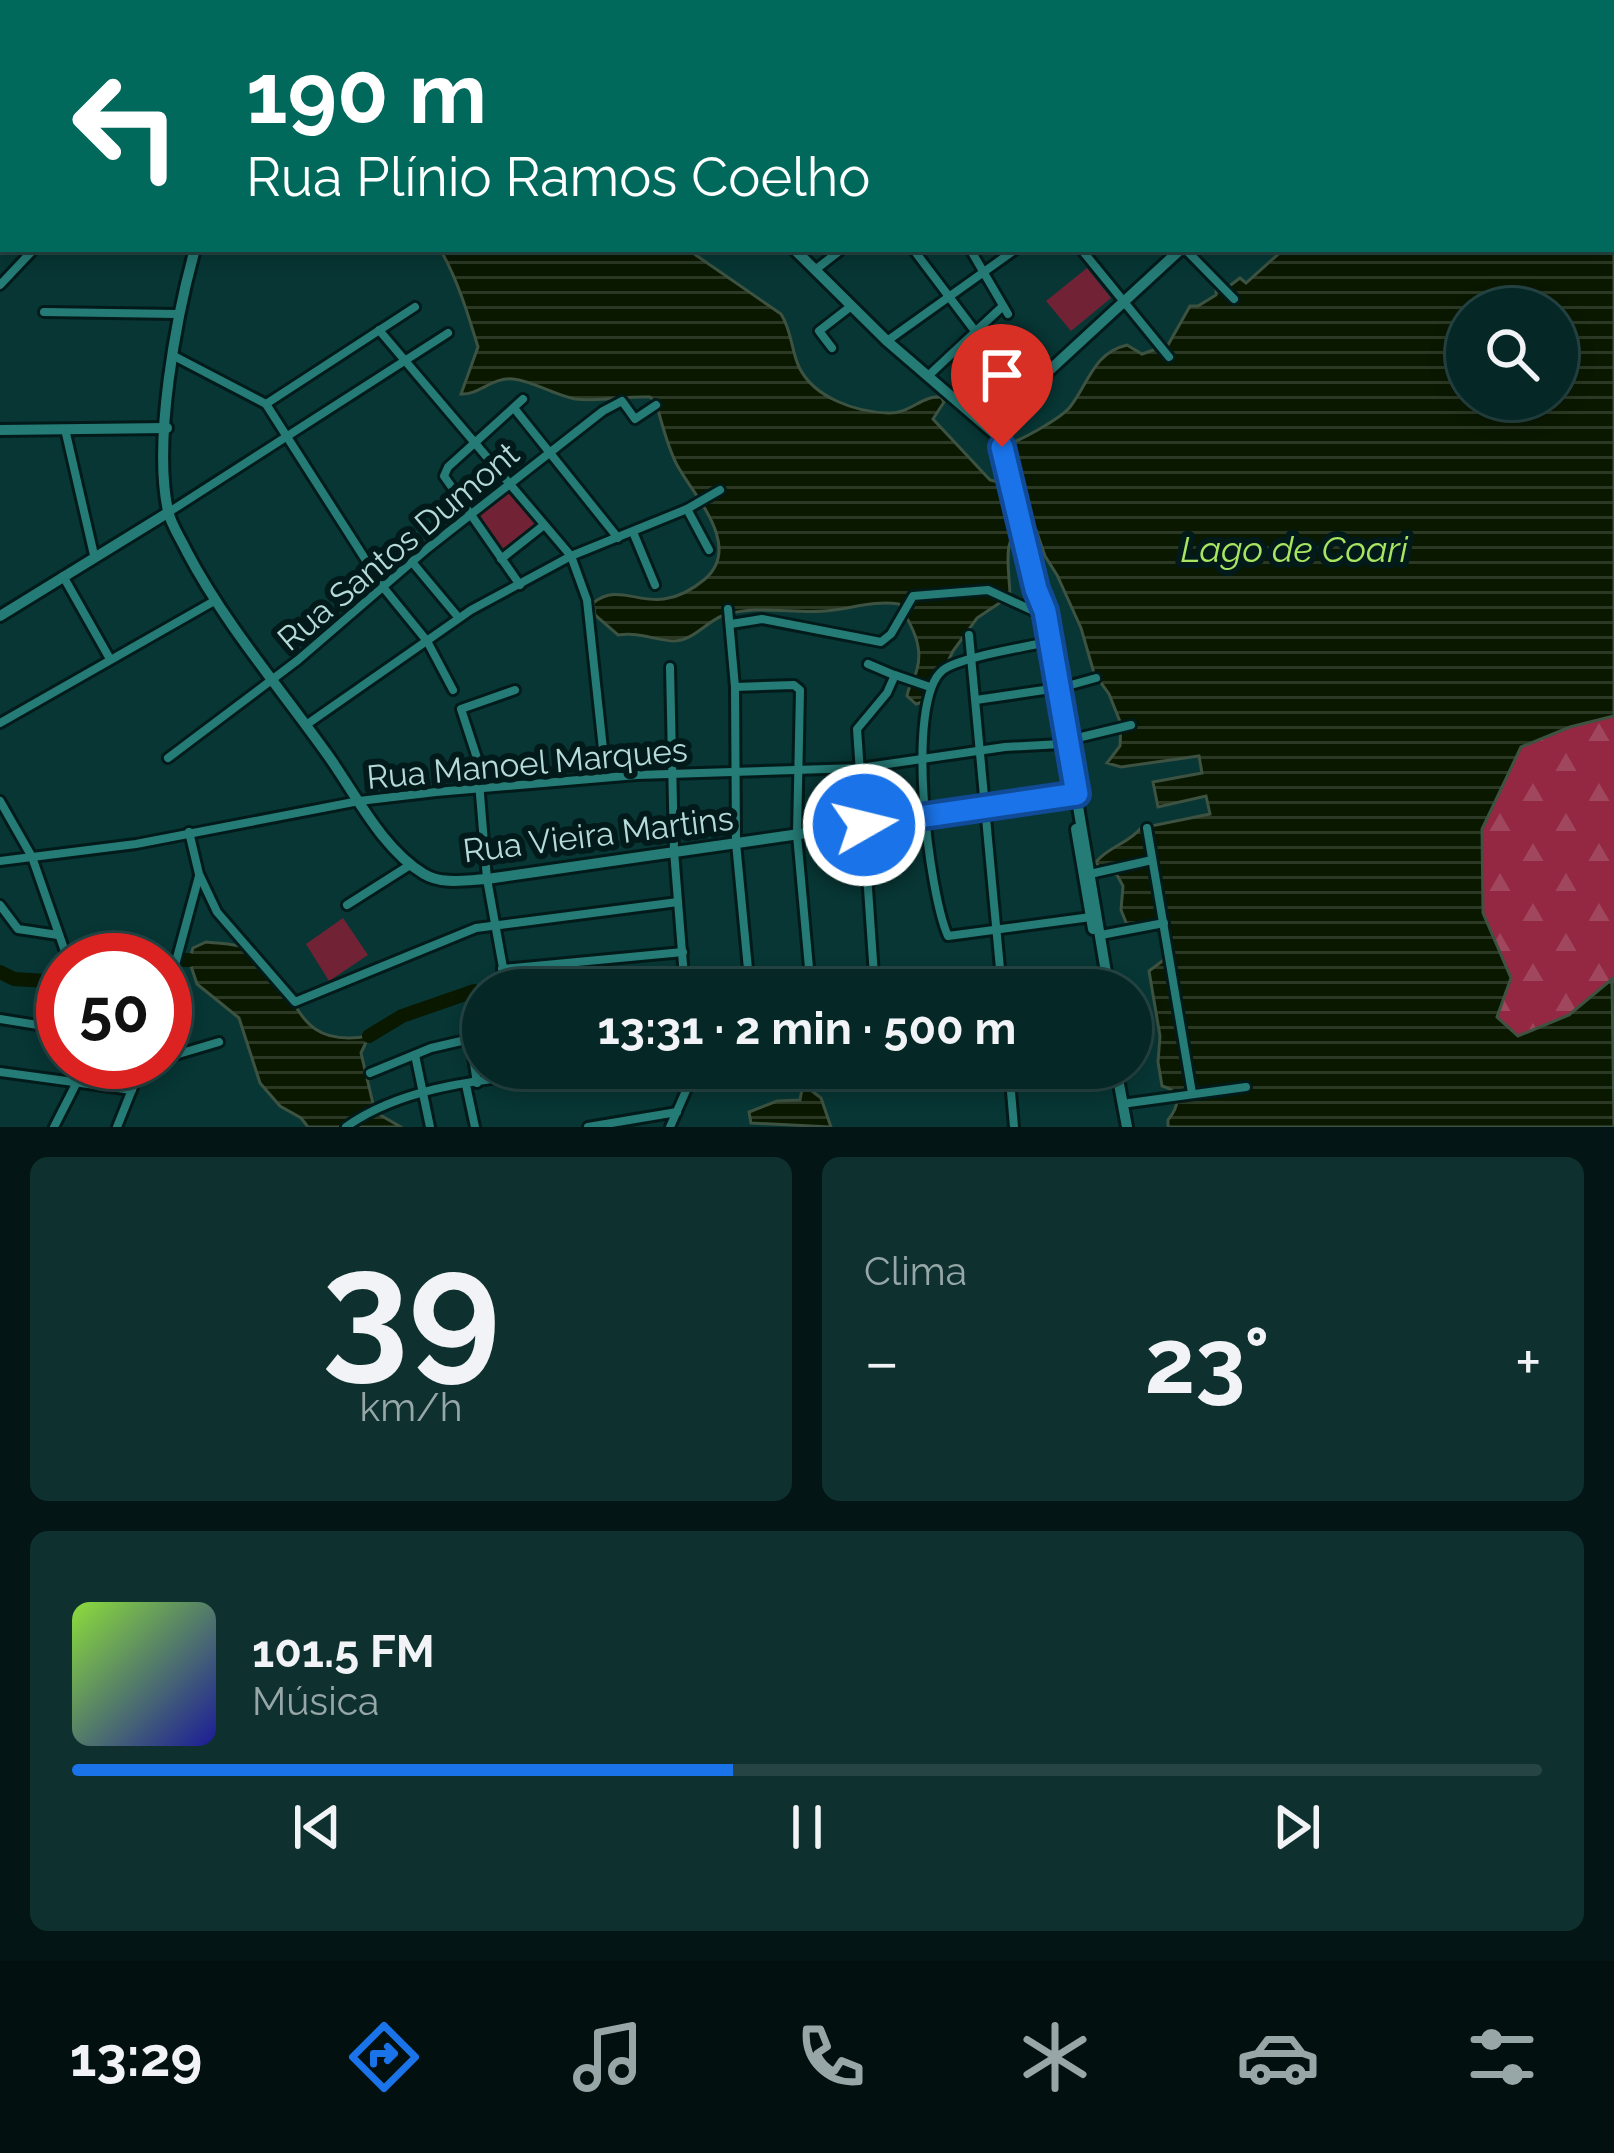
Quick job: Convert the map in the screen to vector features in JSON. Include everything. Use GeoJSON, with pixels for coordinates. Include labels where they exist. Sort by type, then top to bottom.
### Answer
{"type":"FeatureCollection","features":[{"type":"Feature","properties":{"kind":"main road"},"geometry":{"type":"LineString","coordinates":[[194,252],[177,314],[172,355],[167,428],[169,512],[216,601],[359,801],[411,864]]}},
{"type":"Feature","properties":{"kind":"main road"},"geometry":{"type":"LineString","coordinates":[[797,252],[887,341],[988,427],[1002,447],[1036,589],[1104,969]]}},
{"type":"Feature","properties":{"kind":"main road"},"geometry":{"type":"LineString","coordinates":[[988,427],[1180,252]]}},
{"type":"Feature","properties":{"kind":"main road"},"geometry":{"type":"LineString","coordinates":[[0,430],[167,428]]}},
{"type":"Feature","properties":{"kind":"main road"},"geometry":{"type":"LineString","coordinates":[[0,616],[169,512]]}},
{"type":"Feature","properties":{"kind":"main road"},"geometry":{"type":"LineString","coordinates":[[1040,612],[1042,643],[1055,689]]}},
{"type":"Feature","properties":{"kind":"main road"},"geometry":{"type":"LineString","coordinates":[[1074,795],[1101,969]]}},
{"type":"Feature","properties":{"kind":"main road","name":"Rua Vieira Martins"},"geometry":{"type":"LineString","coordinates":[[411,864],[439,880],[487,879],[1074,795]]}},
{"type":"Feature","properties":{"kind":"main road"},"geometry":{"type":"LineString","coordinates":[[1124,1089],[1130,1127]]}},
{"type":"Feature","properties":{"kind":"main road"},"geometry":{"type":"LineString","coordinates":[[1126,1089],[1130,1127]]}},
{"type":"Feature","properties":{"kind":"street"},"geometry":{"type":"LineString","coordinates":[[0,285],[31,252]]}},
{"type":"Feature","properties":{"kind":"street"},"geometry":{"type":"LineString","coordinates":[[815,270],[838,252]]}},
{"type":"Feature","properties":{"kind":"street"},"geometry":{"type":"LineString","coordinates":[[915,252],[975,331]]}},
{"type":"Feature","properties":{"kind":"street"},"geometry":{"type":"LineString","coordinates":[[928,376],[1005,310],[972,252]]}},
{"type":"Feature","properties":{"kind":"street"},"geometry":{"type":"LineString","coordinates":[[887,341],[1012,252]]}},
{"type":"Feature","properties":{"kind":"street"},"geometry":{"type":"LineString","coordinates":[[1083,252],[1169,357]]}},
{"type":"Feature","properties":{"kind":"street"},"geometry":{"type":"LineString","coordinates":[[1186,252],[1234,298]]}},
{"type":"Feature","properties":{"kind":"street"},"geometry":{"type":"LineString","coordinates":[[266,404],[415,307]]}},
{"type":"Feature","properties":{"kind":"street"},"geometry":{"type":"LineString","coordinates":[[832,348],[819,331],[850,307]]}},
{"type":"Feature","properties":{"kind":"street"},"geometry":{"type":"LineString","coordinates":[[44,312],[177,314]]}},
{"type":"Feature","properties":{"kind":"street"},"geometry":{"type":"LineString","coordinates":[[379,330],[571,556],[587,600],[606,777]]}},
{"type":"Feature","properties":{"kind":"street"},"geometry":{"type":"LineString","coordinates":[[169,512],[448,333]]}},
{"type":"Feature","properties":{"kind":"street"},"geometry":{"type":"LineString","coordinates":[[172,355],[266,404],[383,587],[427,641],[453,690]]}},
{"type":"Feature","properties":{"kind":"street"},"geometry":{"type":"LineString","coordinates":[[520,584],[469,515],[445,471],[524,399]]}},
{"type":"Feature","properties":{"kind":"street","name":"Rua Santos Dumont"},"geometry":{"type":"LineString","coordinates":[[168,758],[617,402],[622,401],[635,418],[656,405]]}},
{"type":"Feature","properties":{"kind":"street"},"geometry":{"type":"LineString","coordinates":[[513,407],[618,538]]}},
{"type":"Feature","properties":{"kind":"street"},"geometry":{"type":"LineString","coordinates":[[64,428],[94,555]]}},
{"type":"Feature","properties":{"kind":"street"},"geometry":{"type":"LineString","coordinates":[[306,725],[458,617],[571,556],[687,509],[720,490]]}},
{"type":"Feature","properties":{"kind":"street"},"geometry":{"type":"LineString","coordinates":[[687,509],[709,550]]}},
{"type":"Feature","properties":{"kind":"street"},"geometry":{"type":"LineString","coordinates":[[501,559],[544,525]]}},
{"type":"Feature","properties":{"kind":"street"},"geometry":{"type":"LineString","coordinates":[[633,532],[655,585]]}},
{"type":"Feature","properties":{"kind":"street"},"geometry":{"type":"LineString","coordinates":[[412,562],[458,617]]}},
{"type":"Feature","properties":{"kind":"street"},"geometry":{"type":"LineString","coordinates":[[63,576],[110,659]]}},
{"type":"Feature","properties":{"kind":"street"},"geometry":{"type":"LineString","coordinates":[[731,624],[762,619],[881,642],[891,634],[913,596],[981,589],[1040,612]]}},
{"type":"Feature","properties":{"kind":"street"},"geometry":{"type":"LineString","coordinates":[[0,723],[216,601]]}},
{"type":"Feature","properties":{"kind":"street"},"geometry":{"type":"LineString","coordinates":[[728,609],[735,687],[736,843],[748,969]]}},
{"type":"Feature","properties":{"kind":"street"},"geometry":{"type":"LineString","coordinates":[[969,634],[1001,969]]}},
{"type":"Feature","properties":{"kind":"street"},"geometry":{"type":"LineString","coordinates":[[1042,643],[944,669],[930,687],[921,758],[924,816],[944,929],[951,938],[1090,917]]}},
{"type":"Feature","properties":{"kind":"street"},"geometry":{"type":"LineString","coordinates":[[868,664],[930,687]]}},
{"type":"Feature","properties":{"kind":"street"},"geometry":{"type":"LineString","coordinates":[[670,667],[674,851],[684,969]]}},
{"type":"Feature","properties":{"kind":"street"},"geometry":{"type":"LineString","coordinates":[[873,969],[857,729],[887,694],[895,675]]}},
{"type":"Feature","properties":{"kind":"street"},"geometry":{"type":"LineString","coordinates":[[976,700],[1096,678]]}},
{"type":"Feature","properties":{"kind":"street"},"geometry":{"type":"LineString","coordinates":[[735,687],[798,687],[797,835],[810,969]]}},
{"type":"Feature","properties":{"kind":"street"},"geometry":{"type":"LineString","coordinates":[[514,690],[461,709],[477,758],[487,879],[502,969],[683,952]]}},
{"type":"Feature","properties":{"kind":"street","name":"Rua Manoel Marques"},"geometry":{"type":"LineString","coordinates":[[0,861],[136,844],[359,801],[606,777],[860,768],[1065,742],[1131,725]]}},
{"type":"Feature","properties":{"kind":"street"},"geometry":{"type":"LineString","coordinates":[[0,801],[32,857],[57,933]]}},
{"type":"Feature","properties":{"kind":"street"},"geometry":{"type":"LineString","coordinates":[[1147,828],[1192,1093]]}},
{"type":"Feature","properties":{"kind":"street"},"geometry":{"type":"LineString","coordinates":[[189,832],[199,874],[218,912],[295,1002],[476,928],[678,902]]}},
{"type":"Feature","properties":{"kind":"street"},"geometry":{"type":"LineString","coordinates":[[1090,874],[1153,860]]}},
{"type":"Feature","properties":{"kind":"street"},"geometry":{"type":"LineString","coordinates":[[347,905],[411,864]]}},
{"type":"Feature","properties":{"kind":"street"},"geometry":{"type":"LineString","coordinates":[[184,933],[199,874]]}},
{"type":"Feature","properties":{"kind":"street"},"geometry":{"type":"LineString","coordinates":[[0,905],[18,929],[45,933]]}},
{"type":"Feature","properties":{"kind":"street"},"geometry":{"type":"LineString","coordinates":[[1101,935],[1164,923]]}},
{"type":"Feature","properties":{"kind":"street"},"geometry":{"type":"LineString","coordinates":[[0,1019],[36,1025]]}},
{"type":"Feature","properties":{"kind":"street"},"geometry":{"type":"LineString","coordinates":[[370,1073],[462,1040]]}},
{"type":"Feature","properties":{"kind":"street"},"geometry":{"type":"LineString","coordinates":[[192,1050],[219,1042]]}},
{"type":"Feature","properties":{"kind":"street"},"geometry":{"type":"LineString","coordinates":[[415,1055],[430,1127]]}},
{"type":"Feature","properties":{"kind":"street"},"geometry":{"type":"LineString","coordinates":[[0,1072],[36,1077]]}},
{"type":"Feature","properties":{"kind":"street"},"geometry":{"type":"LineString","coordinates":[[346,1127],[376,1106],[462,1086]]}},
{"type":"Feature","properties":{"kind":"street"},"geometry":{"type":"LineString","coordinates":[[1129,1102],[1246,1087]]}},
{"type":"Feature","properties":{"kind":"street"},"geometry":{"type":"LineString","coordinates":[[55,1127],[74,1089]]}},
{"type":"Feature","properties":{"kind":"street"},"geometry":{"type":"LineString","coordinates":[[117,1127],[132,1090],[125,1089]]}},
{"type":"Feature","properties":{"kind":"street"},"geometry":{"type":"LineString","coordinates":[[472,1089],[475,1127]]}},
{"type":"Feature","properties":{"kind":"street"},"geometry":{"type":"LineString","coordinates":[[670,1127],[686,1089]]}},
{"type":"Feature","properties":{"kind":"street"},"geometry":{"type":"LineString","coordinates":[[1011,1089],[1014,1127]]}},
{"type":"Feature","properties":{"kind":"street"},"geometry":{"type":"LineString","coordinates":[[588,1127],[677,1112]]}},
{"type":"Feature","properties":{"kind":"green space"},"geometry":{"type":"Polygon","coordinates":[[[1614,716],[1614,983],[1611,980],[1569,1015],[1518,1036],[1497,1017],[1511,978],[1483,913],[1482,829],[1521,747],[1614,716]]]}},
{"type":"Feature","properties":{"kind":"shaded area"},"geometry":{"type":"Polygon","coordinates":[[[1087,268],[1111,298],[1071,331],[1046,301],[1087,268]]]}},
{"type":"Feature","properties":{"kind":"shaded area"},"geometry":{"type":"Polygon","coordinates":[[[510,487],[540,524],[501,556],[473,516],[510,487]]]}},
{"type":"Feature","properties":{"kind":"shaded area"},"geometry":{"type":"Polygon","coordinates":[[[343,918],[368,955],[329,981],[306,944],[343,918]]]}},
{"type":"Feature","properties":{"kind":"water","name":"Lago de Coari"},"geometry":{"type":"Polygon","coordinates":[[[441,252],[691,252],[781,314],[799,367],[825,395],[863,410],[888,413],[941,397],[944,402],[933,419],[990,480],[1009,485],[1017,479],[1011,443],[1065,412],[1106,355],[1127,345],[1142,354],[1168,345],[1190,306],[1216,295],[1206,275],[1209,272],[1228,287],[1240,278],[1246,283],[1281,252],[1614,252],[1614,716],[1521,747],[1482,829],[1483,913],[1511,978],[1497,1017],[1518,1036],[1569,1015],[1612,979],[1614,1127],[1168,1127],[1177,1100],[1174,1092],[1162,1086],[1152,989],[1152,969],[1165,959],[1160,927],[1130,932],[1121,910],[1123,886],[1117,875],[1100,869],[1096,862],[1141,828],[1210,814],[1206,796],[1158,807],[1153,782],[1202,773],[1199,756],[1121,767],[1107,763],[1120,746],[1121,724],[1094,673],[1081,628],[1036,530],[1027,523],[1009,545],[1010,596],[977,618],[953,651],[929,700],[916,704],[907,696],[919,660],[917,643],[899,604],[735,612],[673,641],[618,635],[595,615],[593,603],[610,595],[654,600],[691,590],[715,566],[719,552],[712,521],[673,458],[650,397],[575,399],[513,379],[461,394],[478,347],[441,252]]]}},
{"type":"Feature","properties":{"kind":"water"},"geometry":{"type":"Polygon","coordinates":[[[206,942],[253,952],[281,981],[309,1024],[343,1038],[369,1036],[361,1053],[375,1112],[401,1127],[308,1127],[280,1106],[260,1083],[239,1018],[197,984],[193,948],[206,942]]]}},
{"type":"Feature","properties":{"kind":"water"},"geometry":{"type":"Polygon","coordinates":[[[802,1089],[821,1098],[831,1127],[751,1123],[749,1112],[777,1101],[800,1100],[802,1089]]]}},
{"type":"Feature","properties":{"kind":"waterway"},"geometry":{"type":"LineString","coordinates":[[0,972],[14,979],[36,980]]}},
{"type":"Feature","properties":{"kind":"waterway"},"geometry":{"type":"LineString","coordinates":[[369,1036],[402,1016],[462,995]]}},
{"type":"Feature","properties":{"kind":"route"},"geometry":{"type":"LineString","coordinates":[[864,825],[1077,794],[1045,611],[1002,447]]}}]}
